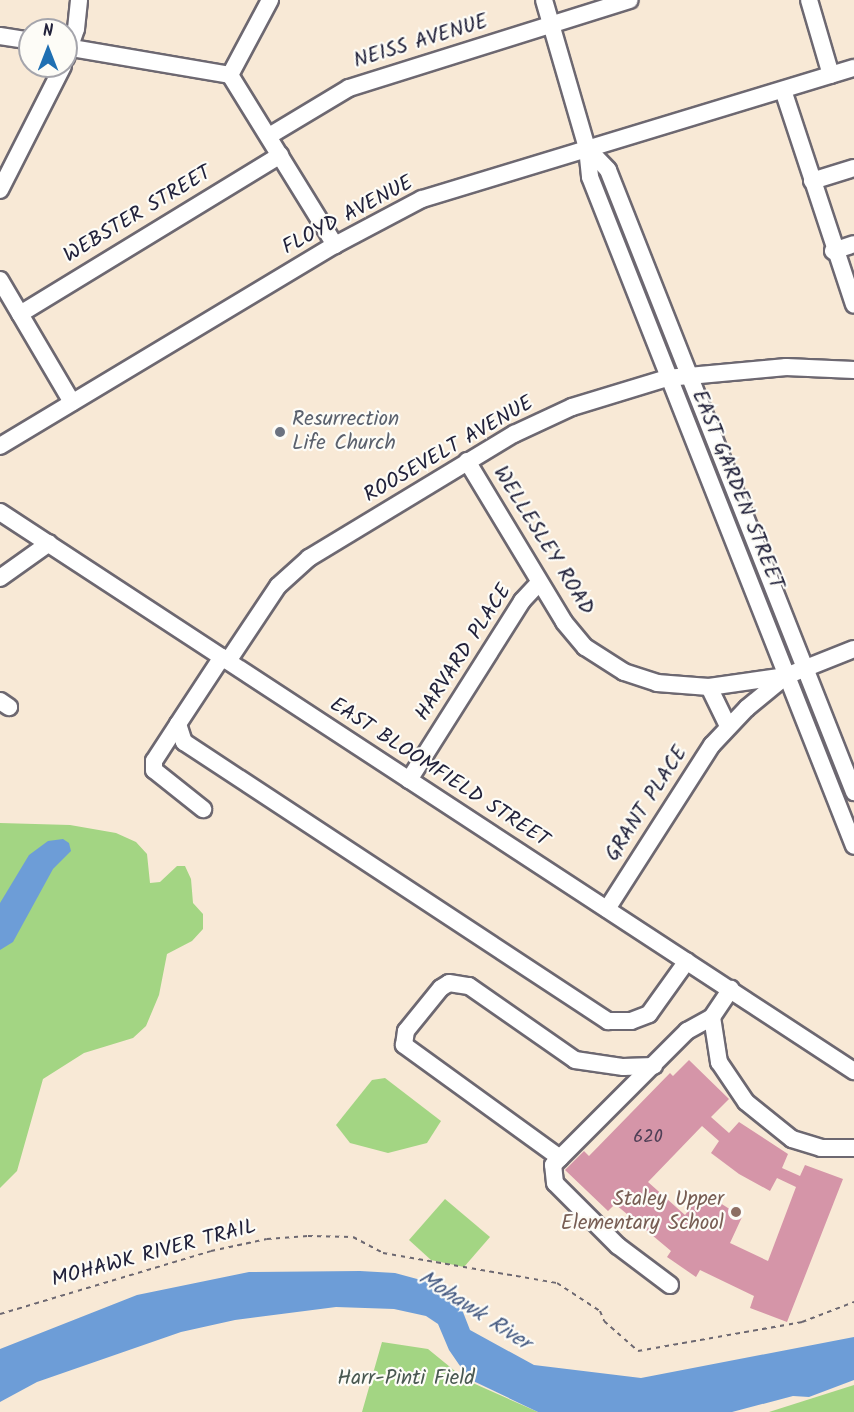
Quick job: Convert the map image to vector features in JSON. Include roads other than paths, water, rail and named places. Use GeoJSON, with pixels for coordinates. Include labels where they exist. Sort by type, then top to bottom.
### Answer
{"type":"FeatureCollection","features":[{"type":"Feature","properties":{"kind":"street"},"geometry":{"type":"LineString","coordinates":[[75,18],[79,0]]}},
{"type":"Feature","properties":{"kind":"street","name":"EAST GARDEN STREET"},"geometry":{"type":"LineString","coordinates":[[544,0],[587,148],[590,177],[854,846]]}},
{"type":"Feature","properties":{"kind":"street","name":"NEISS AVENUE"},"geometry":{"type":"LineString","coordinates":[[269,136],[349,88],[630,0]]}},
{"type":"Feature","properties":{"kind":"street"},"geometry":{"type":"LineString","coordinates":[[809,0],[831,75]]}},
{"type":"Feature","properties":{"kind":"street"},"geometry":{"type":"LineString","coordinates":[[230,75],[271,1]]}},
{"type":"Feature","properties":{"kind":"street"},"geometry":{"type":"LineString","coordinates":[[0,36],[18,39]]}},
{"type":"Feature","properties":{"kind":"street"},"geometry":{"type":"LineString","coordinates":[[78,53],[230,75],[335,245]]}},
{"type":"Feature","properties":{"kind":"street","name":"FLOYD AVENUE"},"geometry":{"type":"LineString","coordinates":[[0,446],[335,245],[422,200],[854,68]]}},
{"type":"Feature","properties":{"kind":"street"},"geometry":{"type":"LineString","coordinates":[[0,190],[57,78]]}},
{"type":"Feature","properties":{"kind":"street"},"geometry":{"type":"LineString","coordinates":[[783,90],[833,251],[854,305]]}},
{"type":"Feature","properties":{"kind":"street","name":"EAST GARDEN STREET"},"geometry":{"type":"LineString","coordinates":[[587,148],[608,170],[854,792]]}},
{"type":"Feature","properties":{"kind":"street","name":"WEBSTER STREET"},"geometry":{"type":"LineString","coordinates":[[20,314],[280,154]]}},
{"type":"Feature","properties":{"kind":"street"},"geometry":{"type":"LineString","coordinates":[[812,181],[854,168]]}},
{"type":"Feature","properties":{"kind":"street"},"geometry":{"type":"LineString","coordinates":[[833,251],[854,244]]}},
{"type":"Feature","properties":{"kind":"street"},"geometry":{"type":"LineString","coordinates":[[0,280],[72,402]]}},
{"type":"Feature","properties":{"kind":"street","name":"ROOSEVELT AVENUE"},"geometry":{"type":"LineString","coordinates":[[202,808],[154,770],[154,761],[225,659],[292,572],[467,461],[513,434],[572,407],[668,378],[688,375],[786,367],[854,370]]}},
{"type":"Feature","properties":{"kind":"street","name":"WELLESLEY ROAD"},"geometry":{"type":"LineString","coordinates":[[467,461],[564,622],[604,661],[657,683],[709,687],[786,676],[854,649]]}},
{"type":"Feature","properties":{"kind":"street","name":"EAST BLOOMFIELD STREET"},"geometry":{"type":"LineString","coordinates":[[0,512],[854,1071]]}},
{"type":"Feature","properties":{"kind":"street"},"geometry":{"type":"LineString","coordinates":[[0,578],[49,543]]}},
{"type":"Feature","properties":{"kind":"street","name":"HARVARD PLACE"},"geometry":{"type":"LineString","coordinates":[[409,780],[522,601],[539,583]]}},
{"type":"Feature","properties":{"kind":"street","name":"GRANT PLACE"},"geometry":{"type":"LineString","coordinates":[[607,909],[693,771],[728,726],[786,676]]}},
{"type":"Feature","properties":{"kind":"street"},"geometry":{"type":"LineString","coordinates":[[709,687],[728,726]]}},
{"type":"Feature","properties":{"kind":"street"},"geometry":{"type":"LineString","coordinates":[[178,724],[184,742],[608,1021],[631,1021],[649,1014],[687,961]]}},
{"type":"Feature","properties":{"kind":"street"},"geometry":{"type":"LineString","coordinates":[[560,1158],[404,1045],[406,1031],[441,988],[449,983],[469,986],[575,1060],[623,1067],[654,1066]]}},
{"type":"Feature","properties":{"kind":"street"},"geometry":{"type":"LineString","coordinates":[[670,1285],[618,1246],[555,1183],[553,1165],[687,1031],[712,1017],[731,989]]}},
{"type":"Feature","properties":{"kind":"street"},"geometry":{"type":"LineString","coordinates":[[712,1017],[719,1062],[746,1102],[792,1139],[821,1148],[854,1148]]}},
{"type":"Feature","properties":{"kind":"water"},"geometry":{"type":"Polygon","coordinates":[[[63,839],[69,843],[71,851],[53,869],[13,942],[0,950],[0,903],[29,855],[48,841],[63,839]]]}},
{"type":"Feature","properties":{"kind":"water"},"geometry":{"type":"Polygon","coordinates":[[[249,1272],[395,1273],[454,1289],[470,1330],[534,1365],[641,1378],[854,1337],[854,1380],[809,1397],[793,1396],[732,1412],[538,1412],[469,1379],[449,1350],[438,1324],[426,1316],[394,1309],[336,1307],[235,1320],[181,1332],[37,1382],[0,1402],[0,1349],[137,1295],[249,1272]]]}},
{"type":"Feature","properties":{"kind":"place","name":"Resurrection Life Church"},"geometry":{"type":"Point","coordinates":[280,432]}},
{"type":"Feature","properties":{"kind":"place","name":"Staley Upper Elementary School"},"geometry":{"type":"Point","coordinates":[736,1212]}},
{"type":"Feature","properties":{"kind":"water label","name":"Mohawk River"},"geometry":{"type":"Point","coordinates":[474,1311]}},
{"type":"Feature","properties":{"kind":"park label","name":"Harr-Pinti Field"},"geometry":{"type":"Point","coordinates":[406,1379]}}]}
